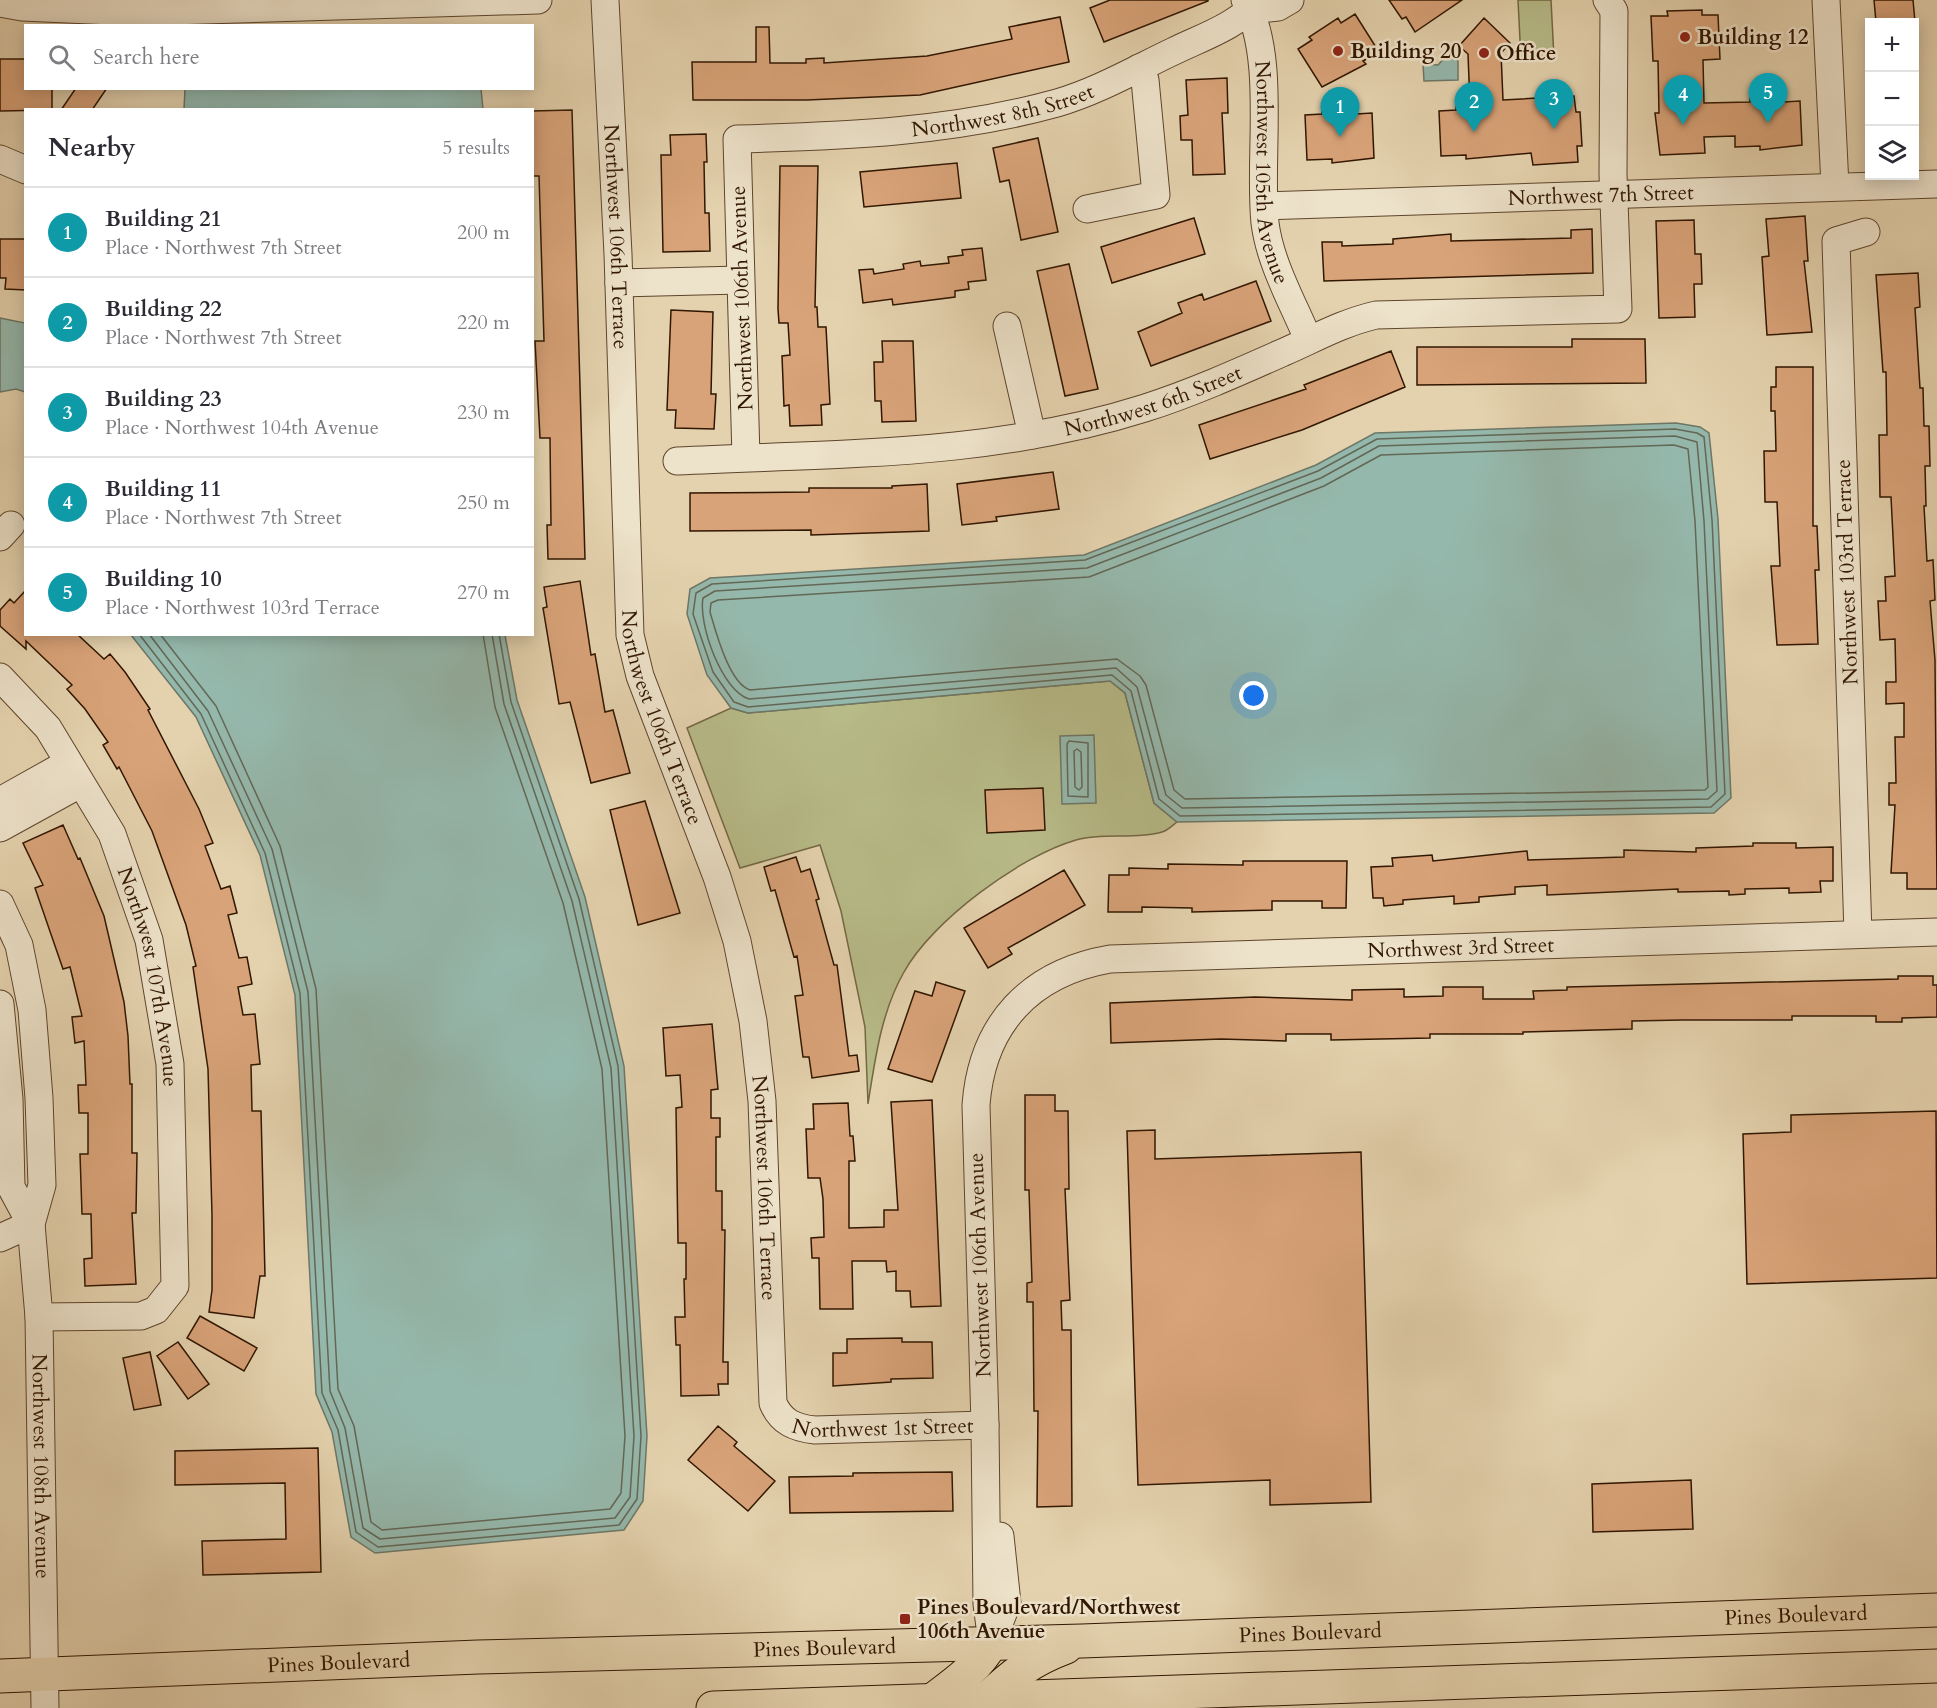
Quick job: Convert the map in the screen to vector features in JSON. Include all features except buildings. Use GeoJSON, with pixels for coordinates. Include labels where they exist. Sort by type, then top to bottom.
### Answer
{"type":"FeatureCollection","features":[{"type":"Feature","properties":{"kind":"highway","name":"Pines Boulevard"},"geometry":{"type":"LineString","coordinates":[[0,1676],[478,1657],[1082,1641],[1937,1610]]}},
{"type":"Feature","properties":{"kind":"highway"},"geometry":{"type":"LineString","coordinates":[[986,1704],[1014,1674],[1038,1657],[1082,1641]]}},
{"type":"Feature","properties":{"kind":"highway"},"geometry":{"type":"LineString","coordinates":[[930,1702],[967,1674],[984,1657],[992,1642]]}},
{"type":"Feature","properties":{"kind":"highway"},"geometry":{"type":"LineString","coordinates":[[713,1708],[930,1702],[1032,1703],[1937,1666]]}},
{"type":"Feature","properties":{"kind":"street"},"geometry":{"type":"LineString","coordinates":[[0,3],[22,7],[135,12],[538,0]]}},
{"type":"Feature","properties":{"kind":"street","name":"Northwest 106th Terrace"},"geometry":{"type":"LineString","coordinates":[[605,0],[619,284],[630,634],[640,676],[717,877],[742,963],[753,1021],[762,1101],[770,1387],[772,1403],[784,1420]]}},
{"type":"Feature","properties":{"kind":"street","name":"Northwest 8th Street"},"geometry":{"type":"LineString","coordinates":[[737,139],[834,137],[934,128],[1058,103],[1139,68],[1228,24],[1252,3],[1278,7],[1290,0]]}},
{"type":"Feature","properties":{"kind":"street"},"geometry":{"type":"LineString","coordinates":[[1607,0],[1614,11],[1613,174],[1615,194]]}},
{"type":"Feature","properties":{"kind":"street"},"geometry":{"type":"LineString","coordinates":[[1826,0],[1835,186]]}},
{"type":"Feature","properties":{"kind":"street","name":"Northwest 105th Avenue"},"geometry":{"type":"LineString","coordinates":[[1252,3],[1263,81],[1265,206],[1270,247],[1308,339]]}},
{"type":"Feature","properties":{"kind":"street"},"geometry":{"type":"LineString","coordinates":[[1087,209],[1156,195],[1144,80],[1139,68]]}},
{"type":"Feature","properties":{"kind":"street","name":"Northwest 106th Avenue"},"geometry":{"type":"LineString","coordinates":[[737,139],[746,457]]}},
{"type":"Feature","properties":{"kind":"street"},"geometry":{"type":"LineString","coordinates":[[0,159],[24,169]]}},
{"type":"Feature","properties":{"kind":"street","name":"Northwest 7th Street"},"geometry":{"type":"LineString","coordinates":[[1265,206],[1937,184]]}},
{"type":"Feature","properties":{"kind":"street","name":"Northwest 6th Street"},"geometry":{"type":"LineString","coordinates":[[677,461],[956,448],[1032,435],[1145,408],[1286,351],[1345,323],[1376,315],[1618,309],[1615,194]]}},
{"type":"Feature","properties":{"kind":"street","name":"Northwest 103rd Terrace"},"geometry":{"type":"LineString","coordinates":[[1858,934],[1836,241],[1866,232]]}},
{"type":"Feature","properties":{"kind":"street"},"geometry":{"type":"LineString","coordinates":[[619,284],[741,280]]}},
{"type":"Feature","properties":{"kind":"street"},"geometry":{"type":"LineString","coordinates":[[1007,326],[1032,435]]}},
{"type":"Feature","properties":{"kind":"street","name":"Northwest 107th Avenue"},"geometry":{"type":"LineString","coordinates":[[0,677],[48,728],[112,834],[149,940],[170,1064],[175,1286],[156,1310],[141,1316],[39,1317]]}},
{"type":"Feature","properties":{"kind":"street"},"geometry":{"type":"LineString","coordinates":[[0,801],[74,774]]}},
{"type":"Feature","properties":{"kind":"street"},"geometry":{"type":"LineString","coordinates":[[0,828],[74,774]]}},
{"type":"Feature","properties":{"kind":"street","name":"Northwest 108th Avenue"},"geometry":{"type":"LineString","coordinates":[[0,904],[19,945],[32,1010],[39,1098],[42,1185],[31,1224],[39,1317],[45,1708]]}},
{"type":"Feature","properties":{"kind":"street","name":"Northwest 3rd Street"},"geometry":{"type":"LineString","coordinates":[[1003,1020],[1030,993],[1049,979],[1089,963],[1110,959],[1937,932]]}},
{"type":"Feature","properties":{"kind":"street","name":"Northwest 108th Avenue"},"geometry":{"type":"LineString","coordinates":[[0,1004],[9,1099],[11,1187],[31,1224]]}},
{"type":"Feature","properties":{"kind":"street","name":"Northwest 106th Avenue"},"geometry":{"type":"LineString","coordinates":[[992,1642],[1007,1604],[1000,1533],[986,1516],[976,1105],[980,1071],[986,1053],[1003,1020]]}},
{"type":"Feature","properties":{"kind":"street"},"geometry":{"type":"LineString","coordinates":[[0,1203],[31,1224]]}},
{"type":"Feature","properties":{"kind":"street"},"geometry":{"type":"LineString","coordinates":[[0,1238],[31,1224]]}},
{"type":"Feature","properties":{"kind":"street","name":"Northwest 1st Street"},"geometry":{"type":"LineString","coordinates":[[784,1420],[802,1429],[815,1430],[985,1425]]}},
{"type":"Feature","properties":{"kind":"green space"},"geometry":{"type":"Polygon","coordinates":[[[1518,0],[1551,0],[1554,58],[1521,60],[1518,0]]]}},
{"type":"Feature","properties":{"kind":"green space"},"geometry":{"type":"Polygon","coordinates":[[[1110,681],[1125,693],[1154,803],[1177,822],[1164,831],[1152,834],[1097,836],[1054,848],[1004,875],[956,912],[917,952],[896,987],[880,1036],[868,1104],[865,1027],[841,911],[820,845],[740,868],[687,728],[731,708],[748,713],[1110,681]]]}},
{"type":"Feature","properties":{"kind":"water"},"geometry":{"type":"Polygon","coordinates":[[[1449,53],[1458,61],[1458,80],[1424,81],[1423,64],[1438,65],[1449,53]]]}},
{"type":"Feature","properties":{"kind":"water"},"geometry":{"type":"Polygon","coordinates":[[[185,90],[481,90],[483,108],[184,108],[185,90]]]}},
{"type":"Feature","properties":{"kind":"water"},"geometry":{"type":"Polygon","coordinates":[[[0,318],[24,323],[24,392],[16,389],[0,392],[0,318]]]}},
{"type":"Feature","properties":{"kind":"water"},"geometry":{"type":"Polygon","coordinates":[[[1676,423],[1700,427],[1709,433],[1718,519],[1731,798],[1714,813],[1177,822],[1154,803],[1125,693],[1110,681],[748,713],[731,708],[707,675],[687,614],[690,589],[710,578],[1084,555],[1316,465],[1375,433],[1676,423]]]}},
{"type":"Feature","properties":{"kind":"water"},"geometry":{"type":"Polygon","coordinates":[[[132,636],[505,636],[517,700],[585,897],[624,1066],[647,1436],[643,1501],[624,1530],[375,1553],[351,1537],[332,1432],[316,1394],[295,995],[260,855],[196,717],[132,636]]]}},
{"type":"Feature","properties":{"kind":"water"},"geometry":{"type":"Polygon","coordinates":[[[1094,735],[1096,803],[1062,804],[1060,736],[1094,735]]]}},
{"type":"Feature","properties":{"kind":"place","name":"Building 12"},"geometry":{"type":"Point","coordinates":[1685,37]}},
{"type":"Feature","properties":{"kind":"place","name":"Building 20"},"geometry":{"type":"Point","coordinates":[1338,51]}},
{"type":"Feature","properties":{"kind":"place","name":"Office"},"geometry":{"type":"Point","coordinates":[1484,53]}},
{"type":"Feature","properties":{"kind":"place","name":"Building 10"},"geometry":{"type":"Point","coordinates":[1768,123]}},
{"type":"Feature","properties":{"kind":"place","name":"Building 11"},"geometry":{"type":"Point","coordinates":[1683,125]}},
{"type":"Feature","properties":{"kind":"place","name":"Building 23"},"geometry":{"type":"Point","coordinates":[1554,129]}},
{"type":"Feature","properties":{"kind":"place","name":"Building 22"},"geometry":{"type":"Point","coordinates":[1474,132]}},
{"type":"Feature","properties":{"kind":"place","name":"Building 21"},"geometry":{"type":"Point","coordinates":[1340,137]}},
{"type":"Feature","properties":{"kind":"place","name":"Pines Boulevard/Northwest 106th Avenue"},"geometry":{"type":"Point","coordinates":[905,1619]}}]}
